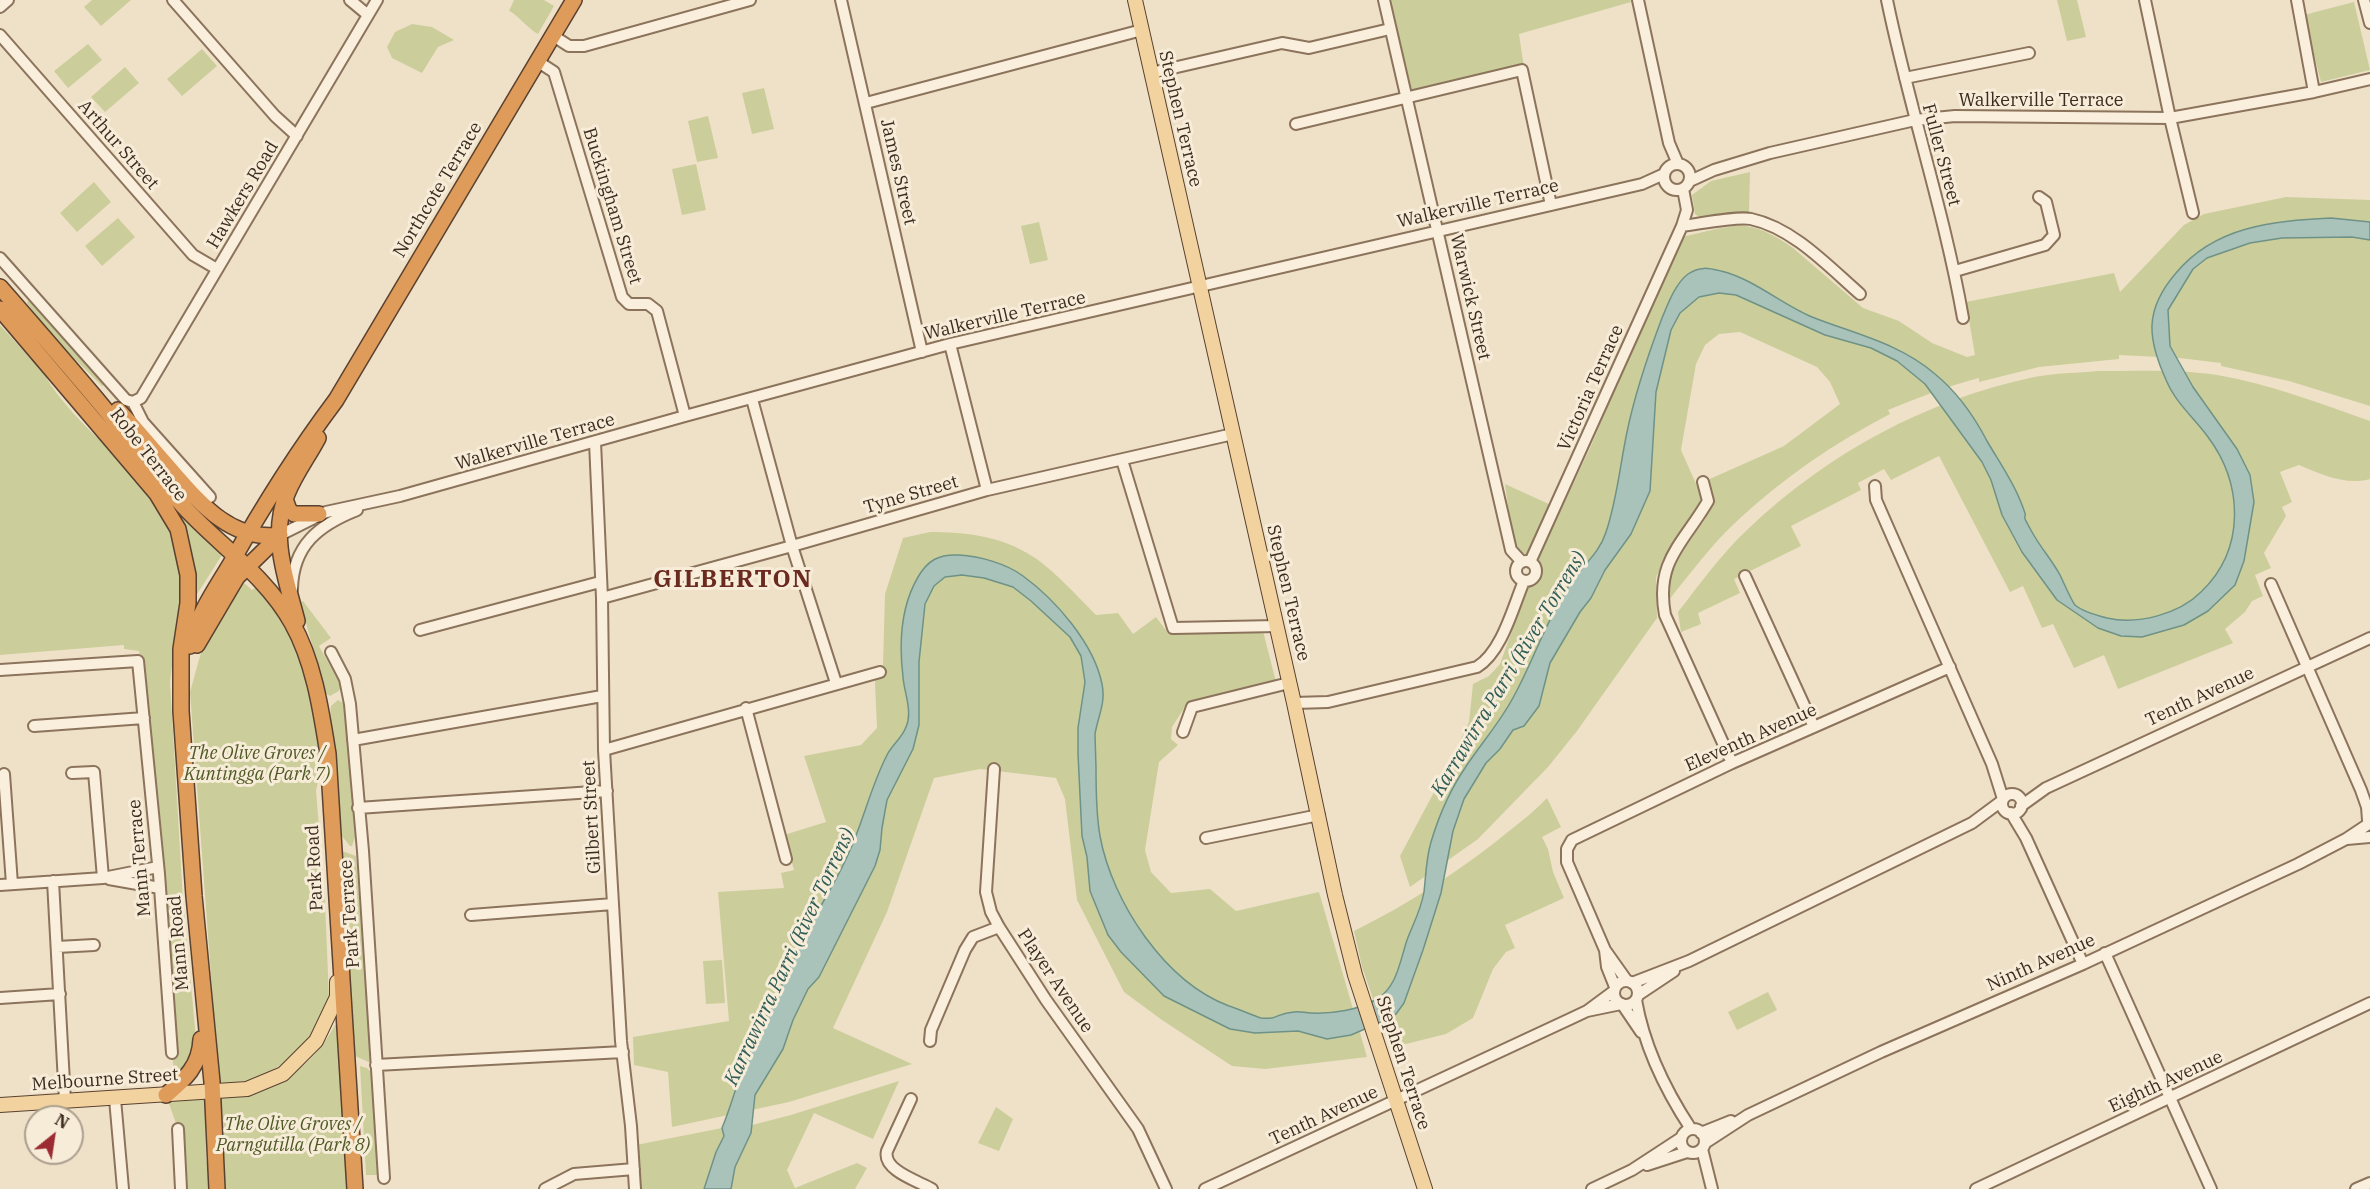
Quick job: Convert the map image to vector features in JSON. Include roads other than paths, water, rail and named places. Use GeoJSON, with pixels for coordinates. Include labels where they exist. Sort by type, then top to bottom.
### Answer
{"type":"FeatureCollection","features":[{"type":"Feature","properties":{"kind":"highway","name":"Northcote Terrace"},"geometry":{"type":"LineString","coordinates":[[181,693],[197,621],[241,561],[247,534],[296,454],[336,399],[574,0]]}},
{"type":"Feature","properties":{"kind":"highway","name":"Robe Terrace"},"geometry":{"type":"LineString","coordinates":[[0,287],[5,304],[164,503],[180,535],[188,568],[189,592],[181,649],[181,693]]}},
{"type":"Feature","properties":{"kind":"highway","name":"Robe Terrace"},"geometry":{"type":"LineString","coordinates":[[5,304],[52,347],[170,491],[241,561]]}},
{"type":"Feature","properties":{"kind":"highway"},"geometry":{"type":"LineString","coordinates":[[52,347],[61,368],[88,401],[86,408]]}},
{"type":"Feature","properties":{"kind":"highway"},"geometry":{"type":"LineString","coordinates":[[69,366],[115,407],[207,509],[247,534],[280,535]]}},
{"type":"Feature","properties":{"kind":"highway","name":"Northcote Terrace"},"geometry":{"type":"LineString","coordinates":[[303,645],[284,572],[280,535],[285,499],[336,399]]}},
{"type":"Feature","properties":{"kind":"highway"},"geometry":{"type":"LineString","coordinates":[[285,499],[289,510],[295,514],[319,514]]}},
{"type":"Feature","properties":{"kind":"highway"},"geometry":{"type":"LineString","coordinates":[[241,561],[280,535]]}},
{"type":"Feature","properties":{"kind":"highway","name":"Park Road"},"geometry":{"type":"LineString","coordinates":[[241,561],[277,599],[292,621],[303,645],[317,690],[328,754],[355,1189]]}},
{"type":"Feature","properties":{"kind":"highway","name":"Mann Road"},"geometry":{"type":"LineString","coordinates":[[181,693],[212,1091],[217,1189]]}},
{"type":"Feature","properties":{"kind":"highway"},"geometry":{"type":"LineString","coordinates":[[166,1095],[187,1077],[198,1058],[203,992]]}},
{"type":"Feature","properties":{"kind":"main road","name":"Stephen Terrace"},"geometry":{"type":"LineString","coordinates":[[1135,0],[1277,626],[1335,895],[1355,975],[1425,1189]]}},
{"type":"Feature","properties":{"kind":"main road","name":"Melbourne Street"},"geometry":{"type":"LineString","coordinates":[[0,1105],[247,1089],[283,1074],[315,1041],[337,997],[339,947]]}},
{"type":"Feature","properties":{"kind":"street"},"geometry":{"type":"LineString","coordinates":[[0,7],[8,0]]}},
{"type":"Feature","properties":{"kind":"street"},"geometry":{"type":"LineString","coordinates":[[173,0],[275,116],[297,136]]}},
{"type":"Feature","properties":{"kind":"street"},"geometry":{"type":"LineString","coordinates":[[350,0],[372,7]]}},
{"type":"Feature","properties":{"kind":"street"},"geometry":{"type":"LineString","coordinates":[[360,0],[372,7]]}},
{"type":"Feature","properties":{"kind":"street"},"geometry":{"type":"LineString","coordinates":[[552,35],[569,46],[584,46],[750,0]]}},
{"type":"Feature","properties":{"kind":"street","name":"James Street"},"geometry":{"type":"LineString","coordinates":[[841,0],[922,352]]}},
{"type":"Feature","properties":{"kind":"street","name":"Warwick Street"},"geometry":{"type":"LineString","coordinates":[[1384,0],[1511,550],[1526,562]]}},
{"type":"Feature","properties":{"kind":"street","name":"Victoria Terrace"},"geometry":{"type":"LineString","coordinates":[[1294,704],[1328,702],[1478,667],[1495,649],[1524,581],[1531,579],[1535,574],[1535,568],[1526,562],[1682,226],[1687,210],[1676,178],[1638,0]]}},
{"type":"Feature","properties":{"kind":"street","name":"Fuller Street"},"geometry":{"type":"LineString","coordinates":[[1887,0],[1915,120],[1955,271],[1963,318]]}},
{"type":"Feature","properties":{"kind":"street"},"geometry":{"type":"LineString","coordinates":[[2145,0],[2193,213]]}},
{"type":"Feature","properties":{"kind":"street"},"geometry":{"type":"LineString","coordinates":[[2297,0],[2314,92]]}},
{"type":"Feature","properties":{"kind":"street"},"geometry":{"type":"LineString","coordinates":[[2364,0],[2370,23]]}},
{"type":"Feature","properties":{"kind":"street","name":"Hawkers Road"},"geometry":{"type":"LineString","coordinates":[[133,402],[141,398],[372,7]]}},
{"type":"Feature","properties":{"kind":"street"},"geometry":{"type":"LineString","coordinates":[[1151,73],[1282,43],[1309,48],[1390,28]]}},
{"type":"Feature","properties":{"kind":"street"},"geometry":{"type":"LineString","coordinates":[[866,103],[1142,30]]}},
{"type":"Feature","properties":{"kind":"street","name":"Arthur Street"},"geometry":{"type":"LineString","coordinates":[[0,35],[193,255],[217,269]]}},
{"type":"Feature","properties":{"kind":"street"},"geometry":{"type":"LineString","coordinates":[[1905,78],[2029,52]]}},
{"type":"Feature","properties":{"kind":"street","name":"Buckingham Street"},"geometry":{"type":"LineString","coordinates":[[537,61],[554,72],[622,297],[630,304],[648,304],[657,311],[685,416]]}},
{"type":"Feature","properties":{"kind":"street"},"geometry":{"type":"LineString","coordinates":[[1296,124],[1522,70],[1551,205]]}},
{"type":"Feature","properties":{"kind":"street","name":"Walkerville Terrace"},"geometry":{"type":"LineString","coordinates":[[280,535],[319,514],[380,501],[950,344],[1642,184],[1714,170],[1770,153],[1915,120],[1955,116],[2170,118],[2314,92],[2370,79]]}},
{"type":"Feature","properties":{"kind":"street"},"geometry":{"type":"LineString","coordinates":[[1955,271],[2045,244],[2054,235],[2046,202],[2039,197]]}},
{"type":"Feature","properties":{"kind":"street"},"geometry":{"type":"LineString","coordinates":[[1682,226],[1749,218],[1777,228],[1801,244],[1860,294]]}},
{"type":"Feature","properties":{"kind":"street","name":"Robe Terrace"},"geometry":{"type":"LineString","coordinates":[[0,258],[126,400],[133,402],[142,422],[210,497]]}},
{"type":"Feature","properties":{"kind":"street"},"geometry":{"type":"LineString","coordinates":[[5,304],[28,290]]}},
{"type":"Feature","properties":{"kind":"street"},"geometry":{"type":"LineString","coordinates":[[950,344],[987,490]]}},
{"type":"Feature","properties":{"kind":"street"},"geometry":{"type":"LineString","coordinates":[[752,399],[792,546],[836,683]]}},
{"type":"Feature","properties":{"kind":"street","name":"Tyne Street"},"geometry":{"type":"LineString","coordinates":[[602,598],[987,490],[1233,434]]}},
{"type":"Feature","properties":{"kind":"street","name":"Gilbert Street"},"geometry":{"type":"LineString","coordinates":[[595,442],[602,598],[604,750],[623,1052],[635,1189]]}},
{"type":"Feature","properties":{"kind":"street"},"geometry":{"type":"LineString","coordinates":[[1122,460],[1173,628],[1277,626]]}},
{"type":"Feature","properties":{"kind":"street"},"geometry":{"type":"LineString","coordinates":[[1703,482],[1708,501],[1670,560],[1661,594],[1665,615],[1732,764]]}},
{"type":"Feature","properties":{"kind":"street"},"geometry":{"type":"LineString","coordinates":[[1875,486],[1876,500],[2083,964]]}},
{"type":"Feature","properties":{"kind":"street","name":"Walkerville Terrace"},"geometry":{"type":"LineString","coordinates":[[292,601],[295,567],[302,550],[313,535],[338,518],[380,501]]}},
{"type":"Feature","properties":{"kind":"street"},"geometry":{"type":"LineString","coordinates":[[1746,576],[1814,727]]}},
{"type":"Feature","properties":{"kind":"street"},"geometry":{"type":"LineString","coordinates":[[420,630],[600,582]]}},
{"type":"Feature","properties":{"kind":"street"},"geometry":{"type":"LineString","coordinates":[[2271,584],[2361,790],[2367,807],[2369,826]]}},
{"type":"Feature","properties":{"kind":"street","name":"Tenth Avenue"},"geometry":{"type":"LineString","coordinates":[[1629,982],[1689,961],[2011,804],[2370,638]]}},
{"type":"Feature","properties":{"kind":"street","name":"Park Terrace"},"geometry":{"type":"LineString","coordinates":[[331,652],[345,680],[350,704],[384,1178]]}},
{"type":"Feature","properties":{"kind":"street","name":"Mann Terrace"},"geometry":{"type":"LineString","coordinates":[[0,670],[138,661],[160,888],[172,1053]]}},
{"type":"Feature","properties":{"kind":"street","name":"Eleventh Avenue"},"geometry":{"type":"LineString","coordinates":[[1605,950],[1567,862],[1569,845],[1572,840],[1732,764],[1950,667]]}},
{"type":"Feature","properties":{"kind":"street"},"geometry":{"type":"LineString","coordinates":[[604,750],[880,672]]}},
{"type":"Feature","properties":{"kind":"street"},"geometry":{"type":"LineString","coordinates":[[1184,732],[1192,707],[1289,682]]}},
{"type":"Feature","properties":{"kind":"street"},"geometry":{"type":"LineString","coordinates":[[353,740],[602,696]]}},
{"type":"Feature","properties":{"kind":"street"},"geometry":{"type":"LineString","coordinates":[[746,708],[786,859]]}},
{"type":"Feature","properties":{"kind":"street"},"geometry":{"type":"LineString","coordinates":[[34,726],[144,718]]}},
{"type":"Feature","properties":{"kind":"street","name":"Player Avenue"},"geometry":{"type":"LineString","coordinates":[[994,769],[986,892],[991,912],[1046,1000],[1138,1129],[1166,1189]]}},
{"type":"Feature","properties":{"kind":"street"},"geometry":{"type":"LineString","coordinates":[[72,773],[94,772],[103,878]]}},
{"type":"Feature","properties":{"kind":"street"},"geometry":{"type":"LineString","coordinates":[[4,774],[12,884]]}},
{"type":"Feature","properties":{"kind":"street"},"geometry":{"type":"LineString","coordinates":[[2361,790],[2370,801]]}},
{"type":"Feature","properties":{"kind":"street"},"geometry":{"type":"LineString","coordinates":[[358,808],[607,791]]}},
{"type":"Feature","properties":{"kind":"street"},"geometry":{"type":"LineString","coordinates":[[1206,838],[1319,815]]}},
{"type":"Feature","properties":{"kind":"street","name":"Ninth Avenue"},"geometry":{"type":"LineString","coordinates":[[1592,1189],[1694,1138],[1881,1052],[2083,964],[2369,826]]}},
{"type":"Feature","properties":{"kind":"street"},"geometry":{"type":"LineString","coordinates":[[0,885],[103,878],[158,867]]}},
{"type":"Feature","properties":{"kind":"street"},"geometry":{"type":"LineString","coordinates":[[103,878],[160,888]]}},
{"type":"Feature","properties":{"kind":"street"},"geometry":{"type":"LineString","coordinates":[[53,881],[65,1101]]}},
{"type":"Feature","properties":{"kind":"street"},"geometry":{"type":"LineString","coordinates":[[471,915],[614,904]]}},
{"type":"Feature","properties":{"kind":"street"},"geometry":{"type":"LineString","coordinates":[[930,1041],[931,1030],[965,950],[973,937],[999,927]]}},
{"type":"Feature","properties":{"kind":"street"},"geometry":{"type":"LineString","coordinates":[[57,947],[94,945]]}},
{"type":"Feature","properties":{"kind":"street"},"geometry":{"type":"LineString","coordinates":[[1605,950],[1629,982],[1637,988],[1644,1037]]}},
{"type":"Feature","properties":{"kind":"street"},"geometry":{"type":"LineString","coordinates":[[1605,950],[1607,968],[1615,989],[1616,1000],[1622,1004],[1644,1037],[1694,1138],[1712,1189]]}},
{"type":"Feature","properties":{"kind":"street"},"geometry":{"type":"LineString","coordinates":[[2105,953],[2211,1189]]}},
{"type":"Feature","properties":{"kind":"street","name":"Tenth Avenue"},"geometry":{"type":"LineString","coordinates":[[1637,998],[1689,961]]}},
{"type":"Feature","properties":{"kind":"street"},"geometry":{"type":"LineString","coordinates":[[1615,989],[1620,982],[1629,982]]}},
{"type":"Feature","properties":{"kind":"street","name":"Tenth Avenue"},"geometry":{"type":"LineString","coordinates":[[1205,1189],[1587,1011],[1615,989]]}},
{"type":"Feature","properties":{"kind":"street"},"geometry":{"type":"LineString","coordinates":[[0,998],[60,994]]}},
{"type":"Feature","properties":{"kind":"street"},"geometry":{"type":"LineString","coordinates":[[1622,1004],[1630,1005],[1637,998]]}},
{"type":"Feature","properties":{"kind":"street","name":"Eighth Avenue"},"geometry":{"type":"LineString","coordinates":[[1976,1189],[2370,1003]]}},
{"type":"Feature","properties":{"kind":"street","name":"Tenth Avenue"},"geometry":{"type":"LineString","coordinates":[[1587,1011],[1622,1004]]}},
{"type":"Feature","properties":{"kind":"street"},"geometry":{"type":"LineString","coordinates":[[376,1065],[623,1052]]}},
{"type":"Feature","properties":{"kind":"street"},"geometry":{"type":"LineString","coordinates":[[114,1099],[123,1189]]}},
{"type":"Feature","properties":{"kind":"street"},"geometry":{"type":"LineString","coordinates":[[911,1099],[887,1151],[886,1159],[890,1166],[932,1189]]}},
{"type":"Feature","properties":{"kind":"street"},"geometry":{"type":"LineString","coordinates":[[177,1129],[181,1189]]}},
{"type":"Feature","properties":{"kind":"street"},"geometry":{"type":"LineString","coordinates":[[1694,1138],[1681,1144],[1689,1152],[1712,1189]]}},
{"type":"Feature","properties":{"kind":"street","name":"Ninth Avenue"},"geometry":{"type":"LineString","coordinates":[[1632,1170],[1689,1152],[1696,1153],[1694,1138]]}},
{"type":"Feature","properties":{"kind":"street"},"geometry":{"type":"LineString","coordinates":[[545,1189],[574,1174],[634,1169]]}},
{"type":"Feature","properties":{"kind":"street"},"geometry":{"type":"LineString","coordinates":[[2356,1189],[2370,1182]]}},
{"type":"Feature","properties":{"kind":"water"},"geometry":{"type":"Polygon","coordinates":[[[2331,218],[2370,222],[2370,240],[2352,237],[2282,238],[2250,243],[2207,258],[2193,269],[2168,310],[2170,346],[2193,387],[2237,449],[2250,475],[2254,502],[2244,561],[2235,585],[2208,611],[2184,625],[2142,637],[2121,636],[2098,628],[2057,600],[2022,552],[2002,515],[1991,480],[1982,462],[1925,384],[1897,361],[1871,348],[1825,335],[1736,295],[1719,293],[1699,297],[1680,313],[1671,330],[1656,392],[1650,491],[1631,534],[1605,570],[1591,598],[1580,612],[1550,663],[1539,706],[1524,726],[1513,730],[1500,749],[1486,763],[1464,799],[1453,831],[1441,893],[1404,1003],[1396,1014],[1388,1019],[1351,1035],[1327,1039],[1298,1031],[1255,1033],[1230,1029],[1164,996],[1121,952],[1108,935],[1090,891],[1087,857],[1082,836],[1078,728],[1085,682],[1081,656],[1070,637],[1013,587],[984,578],[962,575],[945,577],[934,586],[925,604],[919,662],[919,725],[913,749],[887,800],[880,850],[875,866],[819,977],[808,989],[793,1020],[783,1049],[755,1095],[751,1133],[735,1167],[731,1189],[704,1189],[716,1152],[724,1136],[722,1128],[751,1050],[801,942],[844,864],[887,755],[906,727],[909,715],[901,652],[905,613],[912,588],[918,577],[935,559],[952,555],[967,556],[993,561],[1017,572],[1036,586],[1060,610],[1091,654],[1098,669],[1103,691],[1095,734],[1096,802],[1100,836],[1116,887],[1145,937],[1163,959],[1184,979],[1206,995],[1261,1018],[1296,1012],[1328,1013],[1354,1009],[1384,994],[1393,981],[1421,905],[1429,848],[1446,802],[1461,774],[1510,704],[1560,600],[1603,540],[1613,508],[1627,432],[1642,374],[1669,301],[1679,283],[1688,274],[1704,268],[1733,275],[1812,317],[1876,340],[1921,363],[1958,397],[1976,423],[2013,485],[2024,509],[2027,524],[2057,569],[2075,605],[2086,611],[2119,620],[2145,619],[2170,612],[2192,600],[2216,575],[2226,556],[2232,536],[2234,516],[2233,495],[2220,455],[2175,397],[2155,352],[2152,325],[2158,300],[2176,273],[2191,257],[2227,236],[2267,224],[2331,218]]]}},
{"type":"Feature","properties":{"kind":"district","name":"GILBERTON"},"geometry":{"type":"Point","coordinates":[733,580]}},
{"type":"Feature","properties":{"kind":"water label","name":"Karrawirra Parri (River Torrens)"},"geometry":{"type":"Point","coordinates":[1509,674]}},
{"type":"Feature","properties":{"kind":"water label","name":"Karrawirra Parri (River Torrens)"},"geometry":{"type":"Point","coordinates":[790,957]}},
{"type":"Feature","properties":{"kind":"park label","name":"The Olive Groves / Kuntingga (Park 7)"},"geometry":{"type":"Point","coordinates":[257,764]}},
{"type":"Feature","properties":{"kind":"park label","name":"The Olive Groves / Parngutilla (Park 8)"},"geometry":{"type":"Point","coordinates":[293,1135]}}]}
